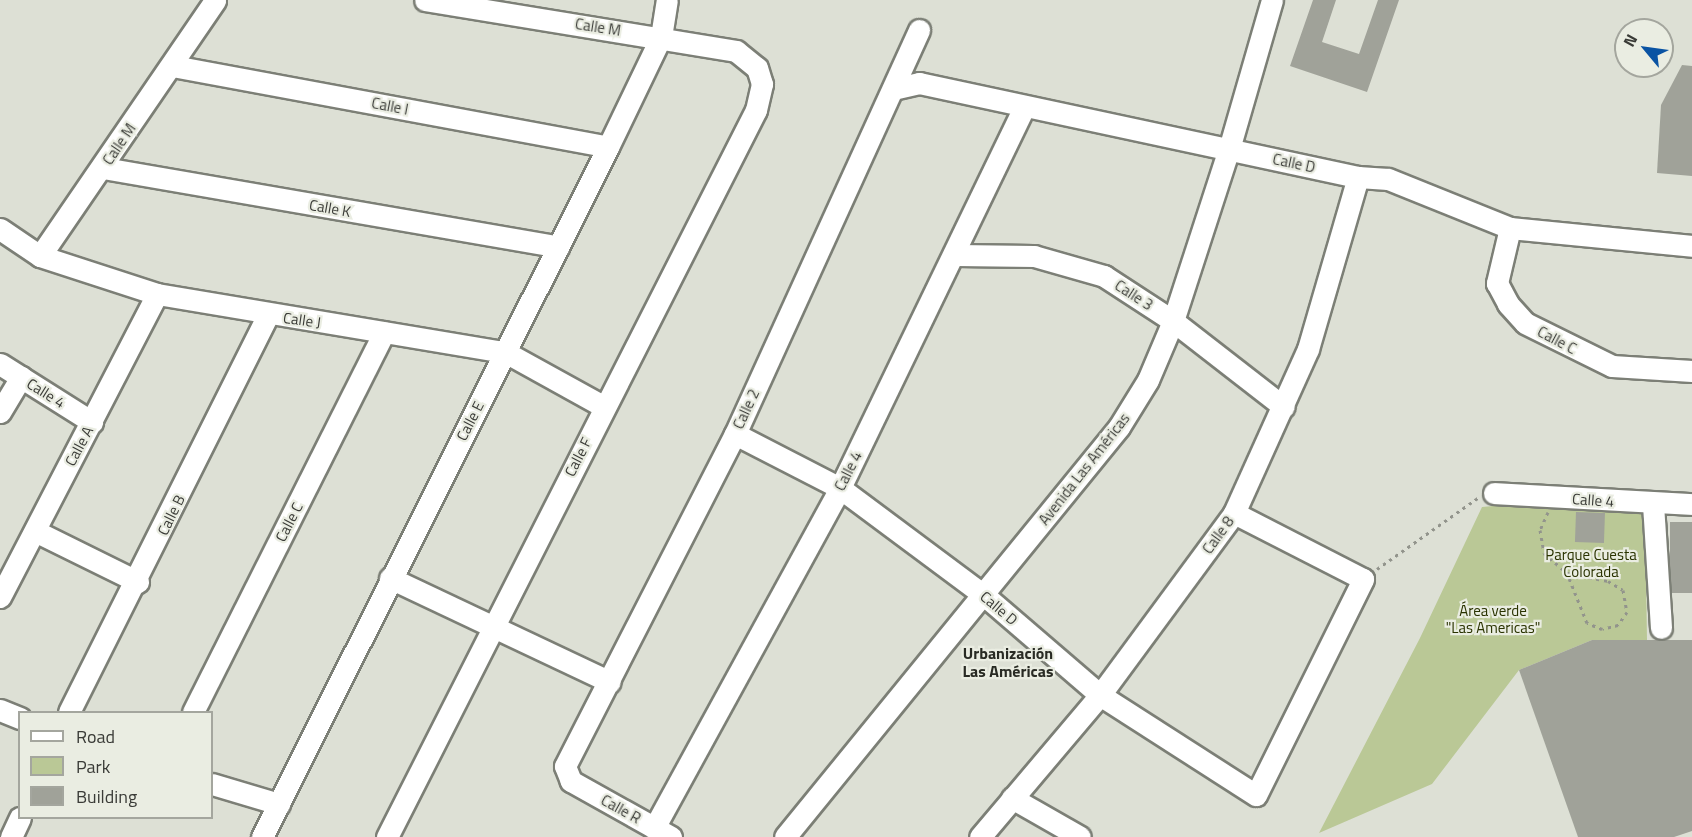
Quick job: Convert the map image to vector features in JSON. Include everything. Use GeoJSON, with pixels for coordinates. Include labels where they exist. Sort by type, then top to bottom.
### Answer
{"type":"FeatureCollection","features":[{"type":"Feature","properties":{"kind":"street","name":"Calle M"},"geometry":{"type":"LineString","coordinates":[[40,256],[173,66],[215,0]]}},
{"type":"Feature","properties":{"kind":"street","name":"Calle M"},"geometry":{"type":"LineString","coordinates":[[425,0],[736,51],[761,75]]}},
{"type":"Feature","properties":{"kind":"street","name":"Calle E"},"geometry":{"type":"LineString","coordinates":[[262,837],[608,147],[661,37],[667,0]]}},
{"type":"Feature","properties":{"kind":"street","name":"Avenida Las Américas"},"geometry":{"type":"LineString","coordinates":[[785,837],[985,596],[1119,428],[1148,380],[1173,321],[1229,149],[1272,0]]}},
{"type":"Feature","properties":{"kind":"street","name":"Calle 2"},"geometry":{"type":"LineString","coordinates":[[571,782],[565,766],[735,434],[919,30]]}},
{"type":"Feature","properties":{"kind":"street","name":"Calle I"},"geometry":{"type":"LineString","coordinates":[[173,66],[608,147]]}},
{"type":"Feature","properties":{"kind":"street","name":"Calle F"},"geometry":{"type":"LineString","coordinates":[[387,837],[603,406],[756,110],[761,75]]}},
{"type":"Feature","properties":{"kind":"street","name":"Calle D"},"geometry":{"type":"LineString","coordinates":[[893,89],[919,83],[1358,177],[1388,179],[1510,228],[1692,246]]}},
{"type":"Feature","properties":{"kind":"street","name":"Calle 4"},"geometry":{"type":"LineString","coordinates":[[662,833],[840,488],[956,255],[1025,106]]}},
{"type":"Feature","properties":{"kind":"street","name":"Calle K"},"geometry":{"type":"LineString","coordinates":[[103,168],[558,248]]}},
{"type":"Feature","properties":{"kind":"street","name":"Calle 8"},"geometry":{"type":"LineString","coordinates":[[980,837],[1100,695],[1234,513],[1284,407],[1308,349],[1358,177]]}},
{"type":"Feature","properties":{"kind":"street","name":"Calle C"},"geometry":{"type":"LineString","coordinates":[[1510,228],[1497,283],[1508,304],[1525,323],[1612,366],[1692,371]]}},
{"type":"Feature","properties":{"kind":"street","name":"Calle J"},"geometry":{"type":"LineString","coordinates":[[0,230],[40,256],[157,294],[268,315],[505,352],[603,406]]}},
{"type":"Feature","properties":{"kind":"street","name":"Calle 3"},"geometry":{"type":"LineString","coordinates":[[956,255],[1034,256],[1104,276],[1173,321],[1284,407]]}},
{"type":"Feature","properties":{"kind":"street","name":"Calle A"},"geometry":{"type":"LineString","coordinates":[[0,597],[157,294]]}},
{"type":"Feature","properties":{"kind":"street","name":"Calle B"},"geometry":{"type":"LineString","coordinates":[[70,711],[138,582],[268,315]]}},
{"type":"Feature","properties":{"kind":"street","name":"Calle C"},"geometry":{"type":"LineString","coordinates":[[194,711],[384,332]]}},
{"type":"Feature","properties":{"kind":"street","name":"Calle 4"},"geometry":{"type":"LineString","coordinates":[[0,364],[92,422]]}},
{"type":"Feature","properties":{"kind":"street"},"geometry":{"type":"LineString","coordinates":[[0,412],[21,377]]}},
{"type":"Feature","properties":{"kind":"street","name":"Calle D"},"geometry":{"type":"LineString","coordinates":[[735,434],[840,488],[985,596],[1100,695],[1256,795],[1363,579]]}},
{"type":"Feature","properties":{"kind":"street","name":"Calle 4"},"geometry":{"type":"LineString","coordinates":[[1494,493],[1653,504],[1692,504]]}},
{"type":"Feature","properties":{"kind":"street"},"geometry":{"type":"LineString","coordinates":[[1653,504],[1661,628]]}},
{"type":"Feature","properties":{"kind":"street"},"geometry":{"type":"LineString","coordinates":[[1234,513],[1363,579]]}},
{"type":"Feature","properties":{"kind":"street"},"geometry":{"type":"LineString","coordinates":[[35,531],[138,582]]}},
{"type":"Feature","properties":{"kind":"street"},"geometry":{"type":"LineString","coordinates":[[390,578],[610,682]]}},
{"type":"Feature","properties":{"kind":"street"},"geometry":{"type":"LineString","coordinates":[[0,710],[18,717]]}},
{"type":"Feature","properties":{"kind":"street","name":"Calle R"},"geometry":{"type":"LineString","coordinates":[[571,782],[662,833]]}},
{"type":"Feature","properties":{"kind":"street"},"geometry":{"type":"LineString","coordinates":[[213,784],[279,804]]}},
{"type":"Feature","properties":{"kind":"street"},"geometry":{"type":"LineString","coordinates":[[1012,798],[1080,837]]}},
{"type":"Feature","properties":{"kind":"street"},"geometry":{"type":"LineString","coordinates":[[11,837],[20,819]]}},
{"type":"Feature","properties":{"kind":"path"},"geometry":{"type":"LineString","coordinates":[[1363,579],[1475,498],[1494,493]]}},
{"type":"Feature","properties":{"kind":"path"},"geometry":{"type":"LineString","coordinates":[[1557,497],[1539,538],[1549,560],[1567,573],[1608,581],[1623,590],[1627,612],[1618,625],[1602,629],[1587,623],[1567,573]]}},
{"type":"Feature","properties":{"kind":"green space","name":"Área verde \"Las Americas\""},"geometry":{"type":"Polygon","coordinates":[[[1516,504],[1645,512],[1647,640],[1592,640],[1519,670],[1432,784],[1319,833],[1420,638],[1482,507],[1516,504]]]}},
{"type":"Feature","properties":{"kind":"building"},"geometry":{"type":"Polygon","coordinates":[[[1313,0],[1336,0],[1322,42],[1359,54],[1378,0],[1399,0],[1367,92],[1290,66],[1313,0]]]}},
{"type":"Feature","properties":{"kind":"building"},"geometry":{"type":"Polygon","coordinates":[[[1682,65],[1692,66],[1692,176],[1657,173],[1661,105],[1682,65]]]}},
{"type":"Feature","properties":{"kind":"building"},"geometry":{"type":"Polygon","coordinates":[[[1576,512],[1605,513],[1604,543],[1575,542],[1576,512]]]}},
{"type":"Feature","properties":{"kind":"building"},"geometry":{"type":"Polygon","coordinates":[[[1670,522],[1692,522],[1692,593],[1670,593],[1670,522]]]}},
{"type":"Feature","properties":{"kind":"building"},"geometry":{"type":"Polygon","coordinates":[[[1592,640],[1692,640],[1692,831],[1674,837],[1578,837],[1519,670],[1592,640]]]}},
{"type":"Feature","properties":{"kind":"district","name":"Urbanización Las Américas"},"geometry":{"type":"Point","coordinates":[1008,662]}},
{"type":"Feature","properties":{"kind":"park label","name":"Parque Cuesta Colorada"},"geometry":{"type":"Point","coordinates":[1591,562]}}]}
